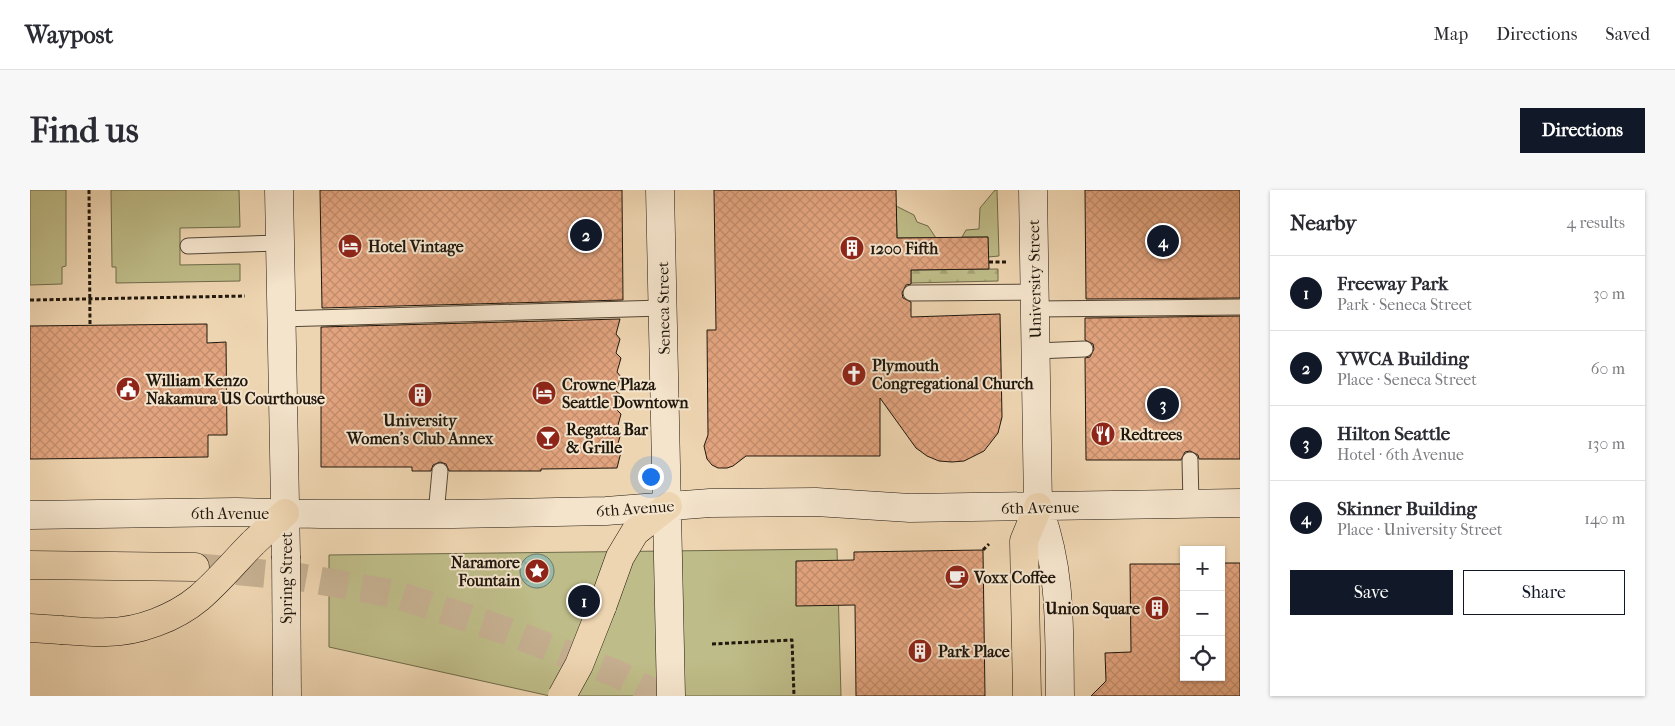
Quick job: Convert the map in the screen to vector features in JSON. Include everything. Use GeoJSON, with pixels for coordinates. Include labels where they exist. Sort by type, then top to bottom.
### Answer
{"type":"FeatureCollection","features":[{"type":"Feature","properties":{"kind":"highway"},"geometry":{"type":"LineString","coordinates":[[562,696],[579,665],[620,557],[635,532],[668,506]]}},
{"type":"Feature","properties":{"kind":"highway"},"geometry":{"type":"LineString","coordinates":[[1027,696],[1024,541],[1038,507]]}},
{"type":"Feature","properties":{"kind":"highway"},"geometry":{"type":"LineString","coordinates":[[30,628],[108,632],[136,628],[160,620],[197,599],[210,588],[285,513]]}},
{"type":"Feature","properties":{"kind":"highway"},"geometry":{"type":"LineString","coordinates":[[30,565],[195,567]]}},
{"type":"Feature","properties":{"kind":"main road","name":"Spring Street"},"geometry":{"type":"LineString","coordinates":[[279,190],[287,696]]}},
{"type":"Feature","properties":{"kind":"main road","name":"Seneca Street"},"geometry":{"type":"LineString","coordinates":[[660,190],[671,696]]}},
{"type":"Feature","properties":{"kind":"main road","name":"University Street"},"geometry":{"type":"LineString","coordinates":[[1033,190],[1038,507],[1046,529],[1059,601],[1060,696]]}},
{"type":"Feature","properties":{"kind":"main road","name":"6th Avenue"},"geometry":{"type":"LineString","coordinates":[[30,515],[236,512],[436,514],[606,511],[710,503],[816,502],[910,508],[1240,503]]}},
{"type":"Feature","properties":{"kind":"lane"},"geometry":{"type":"LineString","coordinates":[[188,246],[279,243]]}},
{"type":"Feature","properties":{"kind":"lane"},"geometry":{"type":"LineString","coordinates":[[911,293],[1035,300],[1240,307]]}},
{"type":"Feature","properties":{"kind":"lane"},"geometry":{"type":"LineString","coordinates":[[280,318],[662,308]]}},
{"type":"Feature","properties":{"kind":"lane"},"geometry":{"type":"LineString","coordinates":[[1036,351],[1085,349]]}},
{"type":"Feature","properties":{"kind":"lane"},"geometry":{"type":"LineString","coordinates":[[1190,460],[1190,504]]}},
{"type":"Feature","properties":{"kind":"lane"},"geometry":{"type":"LineString","coordinates":[[436,514],[440,471]]}},
{"type":"Feature","properties":{"kind":"path"},"geometry":{"type":"LineString","coordinates":[[89,190],[90,326]]}},
{"type":"Feature","properties":{"kind":"path"},"geometry":{"type":"LineString","coordinates":[[989,262],[1007,262]]}},
{"type":"Feature","properties":{"kind":"path"},"geometry":{"type":"LineString","coordinates":[[30,300],[245,296]]}},
{"type":"Feature","properties":{"kind":"path"},"geometry":{"type":"LineString","coordinates":[[983,550],[989,544]]}},
{"type":"Feature","properties":{"kind":"path"},"geometry":{"type":"LineString","coordinates":[[712,644],[792,640],[794,696]]}},
{"type":"Feature","properties":{"kind":"green space"},"geometry":{"type":"Polygon","coordinates":[[[30,190],[66,190],[66,266],[62,267],[62,284],[30,285],[30,190]]]}},
{"type":"Feature","properties":{"kind":"green space"},"geometry":{"type":"Polygon","coordinates":[[[111,190],[239,190],[240,227],[180,228],[180,265],[240,264],[240,281],[116,283],[116,267],[112,267],[111,190]]]}},
{"type":"Feature","properties":{"kind":"green space"},"geometry":{"type":"Polygon","coordinates":[[[997,190],[999,256],[988,257],[988,237],[962,237],[966,230],[979,229],[980,208],[997,190]]]}},
{"type":"Feature","properties":{"kind":"green space"},"geometry":{"type":"Polygon","coordinates":[[[896,206],[914,215],[917,222],[928,226],[936,238],[897,238],[896,206]]]}},
{"type":"Feature","properties":{"kind":"green space"},"geometry":{"type":"Polygon","coordinates":[[[998,269],[998,281],[911,283],[911,270],[998,269]]]}},
{"type":"Feature","properties":{"kind":"green space"},"geometry":{"type":"Polygon","coordinates":[[[837,549],[841,696],[550,696],[329,647],[329,555],[837,549]]]}},
{"type":"Feature","properties":{"kind":"water","name":"Naramore Fountain"},"geometry":{"type":"Polygon","coordinates":[[[537,554],[544,555],[549,559],[553,564],[553,578],[549,583],[544,587],[537,588],[530,587],[525,583],[521,578],[520,571],[521,564],[525,559],[530,555],[537,554]]]}},
{"type":"Feature","properties":{"kind":"building"},"geometry":{"type":"Polygon","coordinates":[[[320,190],[622,190],[623,300],[322,308],[320,190]]]}},
{"type":"Feature","properties":{"kind":"building"},"geometry":{"type":"Polygon","coordinates":[[[714,190],[896,190],[897,238],[988,237],[989,269],[911,270],[911,284],[906,285],[902,293],[903,298],[911,302],[911,317],[1000,314],[1002,417],[998,433],[984,451],[964,461],[939,461],[927,456],[916,448],[880,398],[880,456],[746,456],[733,466],[727,468],[718,468],[712,465],[707,459],[704,446],[708,435],[707,330],[716,330],[714,190]]]}},
{"type":"Feature","properties":{"kind":"building"},"geometry":{"type":"Polygon","coordinates":[[[1085,190],[1240,190],[1240,298],[1086,299],[1085,190]]]}},
{"type":"Feature","properties":{"kind":"building"},"geometry":{"type":"Polygon","coordinates":[[[1240,316],[1240,459],[1199,459],[1198,455],[1190,451],[1185,452],[1181,460],[1086,460],[1085,358],[1090,357],[1094,349],[1093,344],[1085,340],[1085,318],[1240,316]]]}},
{"type":"Feature","properties":{"kind":"building"},"geometry":{"type":"Polygon","coordinates":[[[620,319],[616,334],[620,339],[616,353],[621,358],[617,372],[621,377],[616,391],[621,395],[617,410],[621,414],[617,429],[621,433],[617,447],[621,452],[617,468],[541,469],[541,471],[449,471],[446,464],[440,462],[433,465],[431,471],[412,471],[412,467],[321,467],[321,327],[620,319]]]}},
{"type":"Feature","properties":{"kind":"building","name":"William Kenzo Nakamura US Courthouse"},"geometry":{"type":"Polygon","coordinates":[[[207,324],[207,343],[226,342],[227,435],[208,435],[208,457],[30,459],[30,326],[207,324]]]}},
{"type":"Feature","properties":{"kind":"building","name":"Park Place"},"geometry":{"type":"Polygon","coordinates":[[[983,550],[985,696],[856,696],[855,605],[796,606],[796,561],[854,560],[854,552],[983,550]]]}},
{"type":"Feature","properties":{"kind":"building","name":"Union Square"},"geometry":{"type":"Polygon","coordinates":[[[1225,563],[1240,563],[1240,696],[1091,696],[1106,681],[1105,653],[1131,652],[1130,564],[1180,564],[1180,681],[1225,681],[1225,563]]]}},
{"type":"Feature","properties":{"kind":"tunnel"},"geometry":{"type":"LineString","coordinates":[[195,567],[299,577],[395,594],[507,631],[615,673],[660,696]]}},
{"type":"Feature","properties":{"kind":"place","name":"YWCA Building"},"geometry":{"type":"Point","coordinates":[586,235]}},
{"type":"Feature","properties":{"kind":"place","name":"Skinner Building"},"geometry":{"type":"Point","coordinates":[1163,241]}},
{"type":"Feature","properties":{"kind":"place","name":"Hotel Vintage"},"geometry":{"type":"Point","coordinates":[350,246]}},
{"type":"Feature","properties":{"kind":"place","name":"1200 Fifth"},"geometry":{"type":"Point","coordinates":[852,248]}},
{"type":"Feature","properties":{"kind":"place","name":"Plymouth Congregational Church"},"geometry":{"type":"Point","coordinates":[854,374]}},
{"type":"Feature","properties":{"kind":"place","name":"William Kenzo Nakamura US Courthouse"},"geometry":{"type":"Point","coordinates":[128,389]}},
{"type":"Feature","properties":{"kind":"place","name":"Crowne Plaza Seattle Downtown"},"geometry":{"type":"Point","coordinates":[544,393]}},
{"type":"Feature","properties":{"kind":"place","name":"University Women's Club Annex"},"geometry":{"type":"Point","coordinates":[420,395]}},
{"type":"Feature","properties":{"kind":"place","name":"Hilton Seattle"},"geometry":{"type":"Point","coordinates":[1163,404]}},
{"type":"Feature","properties":{"kind":"place","name":"Redtrees"},"geometry":{"type":"Point","coordinates":[1103,434]}},
{"type":"Feature","properties":{"kind":"place","name":"Regatta Bar & Grille"},"geometry":{"type":"Point","coordinates":[548,438]}},
{"type":"Feature","properties":{"kind":"place","name":"Naramore Fountain"},"geometry":{"type":"Point","coordinates":[537,571]}},
{"type":"Feature","properties":{"kind":"place","name":"Voxx Coffee"},"geometry":{"type":"Point","coordinates":[957,577]}},
{"type":"Feature","properties":{"kind":"place","name":"Freeway Park"},"geometry":{"type":"Point","coordinates":[584,601]}},
{"type":"Feature","properties":{"kind":"place","name":"Union Square"},"geometry":{"type":"Point","coordinates":[1157,608]}},
{"type":"Feature","properties":{"kind":"place","name":"Park Place"},"geometry":{"type":"Point","coordinates":[920,651]}}]}
